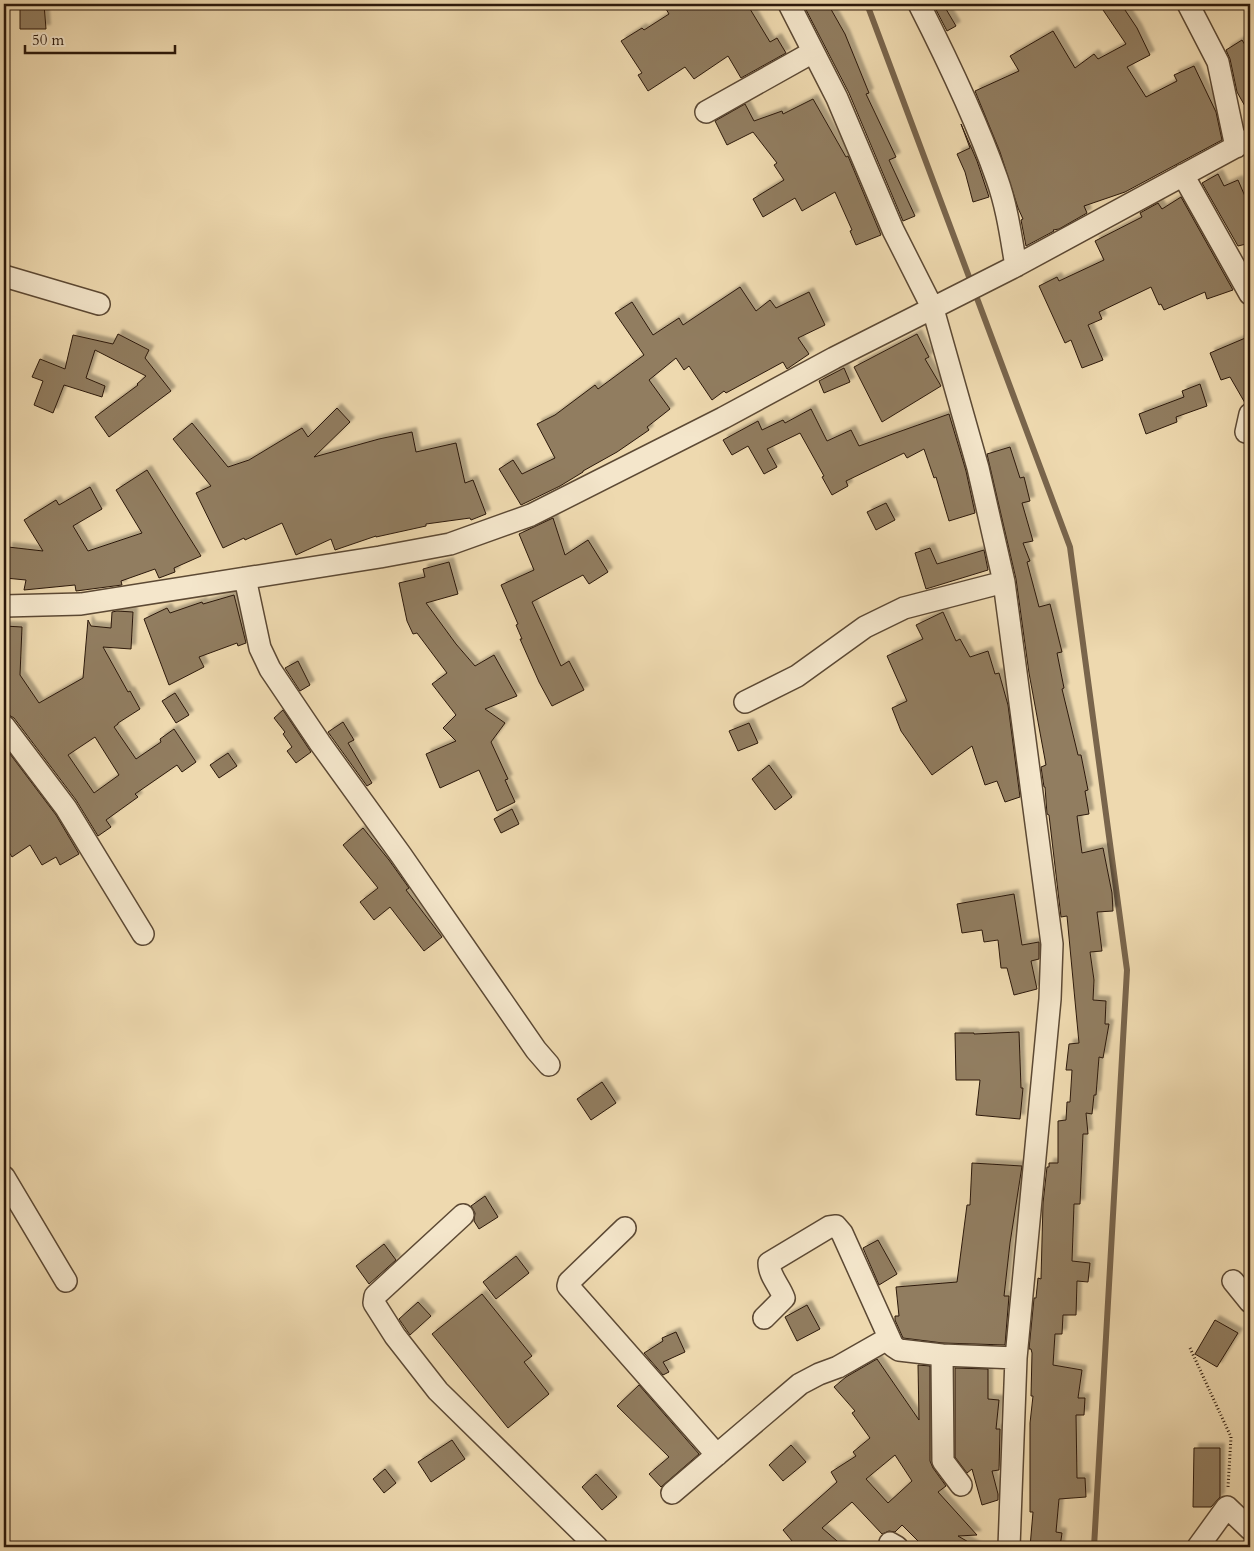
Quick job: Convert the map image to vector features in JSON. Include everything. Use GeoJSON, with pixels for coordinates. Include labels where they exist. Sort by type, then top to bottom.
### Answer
{"type":"FeatureCollection","features":[{"type":"Feature","properties":{"kind":"street"},"geometry":{"type":"LineString","coordinates":[[789,4],[837,98],[893,230],[942,304],[1004,582],[1052,944],[1050,999],[1016,1358],[1009,1547]]}},
{"type":"Feature","properties":{"kind":"street"},"geometry":{"type":"LineString","coordinates":[[919,4],[958,80],[998,180],[1009,225],[1014,267]]}},
{"type":"Feature","properties":{"kind":"street"},"geometry":{"type":"LineString","coordinates":[[4,606],[81,604],[450,544],[531,515],[723,418],[834,358],[1014,267],[1243,143],[1218,62],[1188,4]]}},
{"type":"Feature","properties":{"kind":"street"},"geometry":{"type":"LineString","coordinates":[[706,112],[814,52]]}},
{"type":"Feature","properties":{"kind":"street"},"geometry":{"type":"LineString","coordinates":[[1183,175],[1250,294]]}},
{"type":"Feature","properties":{"kind":"street"},"geometry":{"type":"LineString","coordinates":[[4,276],[99,304]]}},
{"type":"Feature","properties":{"kind":"street"},"geometry":{"type":"LineString","coordinates":[[245,578],[260,648],[270,669],[536,1050],[550,1065]]}},
{"type":"Feature","properties":{"kind":"street"},"geometry":{"type":"LineString","coordinates":[[745,702],[797,676],[865,627],[904,608],[1004,582]]}},
{"type":"Feature","properties":{"kind":"street"},"geometry":{"type":"LineString","coordinates":[[6,733],[66,808],[143,934]]}},
{"type":"Feature","properties":{"kind":"street"},"geometry":{"type":"LineString","coordinates":[[4,1177],[66,1280]]}},
{"type":"Feature","properties":{"kind":"street"},"geometry":{"type":"LineString","coordinates":[[463,1215],[375,1296],[374,1303],[395,1336],[438,1391],[598,1547]]}},
{"type":"Feature","properties":{"kind":"street"},"geometry":{"type":"LineString","coordinates":[[764,1318],[784,1298],[769,1270],[769,1263],[829,1226],[836,1226],[842,1233],[889,1338],[896,1349],[942,1355],[1016,1358]]}},
{"type":"Feature","properties":{"kind":"street"},"geometry":{"type":"LineString","coordinates":[[625,1228],[569,1282],[568,1286],[716,1455]]}},
{"type":"Feature","properties":{"kind":"street"},"geometry":{"type":"LineString","coordinates":[[1232,1280],[1250,1302]]}},
{"type":"Feature","properties":{"kind":"street"},"geometry":{"type":"LineString","coordinates":[[672,1493],[772,1407],[808,1379],[838,1367],[889,1338]]}},
{"type":"Feature","properties":{"kind":"street"},"geometry":{"type":"LineString","coordinates":[[942,1355],[944,1461],[961,1485]]}},
{"type":"Feature","properties":{"kind":"street"},"geometry":{"type":"LineString","coordinates":[[1198,1547],[1227,1507],[1250,1529]]}},
{"type":"Feature","properties":{"kind":"path"},"geometry":{"type":"LineString","coordinates":[[1190,1348],[1232,1436],[1227,1507]]}},
{"type":"Feature","properties":{"kind":"building"},"geometry":{"type":"Polygon","coordinates":[[[20,4],[44,4],[46,29],[20,29],[20,4]]]}},
{"type":"Feature","properties":{"kind":"building"},"geometry":{"type":"Polygon","coordinates":[[[663,4],[747,4],[770,42],[777,38],[786,53],[741,78],[728,56],[694,79],[685,67],[648,91],[638,75],[642,73],[621,41],[642,28],[644,30],[669,14],[663,4]]]}},
{"type":"Feature","properties":{"kind":"building"},"geometry":{"type":"Polygon","coordinates":[[[803,4],[828,4],[845,34],[869,93],[866,94],[896,157],[889,160],[915,216],[903,221],[849,93],[803,4]]]}},
{"type":"Feature","properties":{"kind":"building"},"geometry":{"type":"Polygon","coordinates":[[[933,4],[943,4],[956,26],[947,31],[933,4]]]}},
{"type":"Feature","properties":{"kind":"building"},"geometry":{"type":"Polygon","coordinates":[[[1099,4],[1121,4],[1137,28],[1150,55],[1127,67],[1146,97],[1177,81],[1174,75],[1194,66],[1216,112],[1222,140],[1125,192],[1084,206],[1087,213],[1026,246],[1021,220],[1023,219],[1000,152],[975,91],[1019,71],[1010,56],[1053,31],[1075,68],[1094,54],[1098,59],[1126,44],[1099,4]]]}},
{"type":"Feature","properties":{"kind":"building"},"geometry":{"type":"Polygon","coordinates":[[[1242,40],[1250,53],[1250,115],[1237,92],[1230,59],[1226,50],[1242,40]]]}},
{"type":"Feature","properties":{"kind":"building"},"geometry":{"type":"Polygon","coordinates":[[[813,99],[846,157],[848,156],[881,235],[856,245],[850,231],[852,230],[835,192],[802,211],[795,198],[763,217],[753,199],[784,180],[774,165],[777,163],[753,132],[727,145],[715,121],[745,104],[754,121],[782,111],[783,114],[813,99]]]}},
{"type":"Feature","properties":{"kind":"building"},"geometry":{"type":"Polygon","coordinates":[[[961,124],[977,161],[989,197],[973,202],[965,172],[957,154],[970,148],[961,124]]]}},
{"type":"Feature","properties":{"kind":"building"},"geometry":{"type":"Polygon","coordinates":[[[1218,174],[1224,186],[1238,180],[1250,208],[1250,243],[1238,246],[1202,183],[1218,174]]]}},
{"type":"Feature","properties":{"kind":"building"},"geometry":{"type":"Polygon","coordinates":[[[1181,197],[1233,290],[1207,299],[1205,292],[1164,310],[1161,304],[1159,305],[1151,287],[1099,312],[1102,319],[1088,325],[1103,360],[1082,368],[1071,340],[1065,343],[1039,286],[1057,277],[1059,281],[1104,260],[1095,241],[1142,217],[1140,213],[1158,203],[1162,209],[1181,197]]]}},
{"type":"Feature","properties":{"kind":"building"},"geometry":{"type":"Polygon","coordinates":[[[740,287],[756,311],[770,300],[776,308],[809,292],[825,325],[798,338],[809,354],[787,369],[783,362],[726,393],[724,391],[712,400],[689,366],[684,370],[676,358],[649,380],[670,409],[647,427],[649,430],[617,452],[560,486],[521,505],[499,469],[513,460],[522,474],[555,458],[537,424],[555,415],[595,385],[598,389],[644,355],[615,313],[632,302],[653,335],[679,318],[683,325],[740,287]]]}},
{"type":"Feature","properties":{"kind":"building"},"geometry":{"type":"Polygon","coordinates":[[[118,334],[149,350],[145,358],[171,391],[109,437],[95,417],[138,385],[146,376],[95,350],[86,378],[105,386],[102,397],[64,385],[53,413],[34,405],[43,381],[32,377],[40,359],[65,369],[73,335],[113,344],[118,334]]]}},
{"type":"Feature","properties":{"kind":"building"},"geometry":{"type":"Polygon","coordinates":[[[917,334],[929,357],[925,359],[941,386],[882,422],[854,367],[917,334]]]}},
{"type":"Feature","properties":{"kind":"building"},"geometry":{"type":"Polygon","coordinates":[[[1250,336],[1250,402],[1245,403],[1230,377],[1221,380],[1210,353],[1250,336]]]}},
{"type":"Feature","properties":{"kind":"building"},"geometry":{"type":"Polygon","coordinates":[[[844,368],[850,382],[824,393],[819,381],[844,368]]]}},
{"type":"Feature","properties":{"kind":"building"},"geometry":{"type":"Polygon","coordinates":[[[1200,384],[1207,406],[1176,417],[1177,422],[1146,434],[1139,414],[1184,397],[1182,391],[1200,384]]]}},
{"type":"Feature","properties":{"kind":"building"},"geometry":{"type":"Polygon","coordinates":[[[337,408],[350,422],[314,457],[412,432],[416,452],[456,443],[465,483],[473,480],[486,514],[471,520],[470,518],[426,524],[426,526],[376,536],[335,550],[331,539],[296,555],[282,523],[223,548],[196,493],[211,486],[173,439],[192,423],[228,467],[249,460],[302,428],[308,437],[337,408]]]}},
{"type":"Feature","properties":{"kind":"building"},"geometry":{"type":"Polygon","coordinates":[[[811,409],[827,441],[851,430],[859,446],[949,414],[966,471],[975,513],[949,521],[936,477],[934,478],[924,449],[907,458],[904,453],[846,481],[848,486],[832,495],[822,477],[824,476],[800,433],[767,449],[777,467],[764,474],[748,446],[732,455],[723,440],[758,421],[762,430],[783,420],[785,423],[811,409]]]}},
{"type":"Feature","properties":{"kind":"building"},"geometry":{"type":"Polygon","coordinates":[[[1010,447],[1020,478],[1024,477],[1030,501],[1022,503],[1033,541],[1023,543],[1030,561],[1027,562],[1039,607],[1050,604],[1062,652],[1057,653],[1064,688],[1062,689],[1078,755],[1081,755],[1088,790],[1085,791],[1089,814],[1077,816],[1082,853],[1103,848],[1112,893],[1113,911],[1097,912],[1102,951],[1090,952],[1094,980],[1093,1000],[1106,1001],[1105,1024],[1109,1024],[1103,1058],[1099,1057],[1096,1095],[1094,1095],[1092,1114],[1086,1113],[1088,1134],[1083,1134],[1080,1204],[1074,1204],[1072,1261],[1090,1263],[1088,1282],[1077,1281],[1076,1315],[1063,1315],[1062,1334],[1055,1334],[1053,1365],[1082,1370],[1078,1398],[1085,1398],[1084,1415],[1076,1415],[1077,1478],[1085,1478],[1086,1497],[1059,1499],[1056,1532],[1062,1533],[1060,1547],[1030,1547],[1033,1512],[1030,1512],[1030,1423],[1033,1396],[1031,1396],[1032,1353],[1031,1349],[1029,1349],[1034,1298],[1036,1298],[1038,1278],[1041,1279],[1043,1203],[1047,1167],[1049,1167],[1049,1163],[1058,1163],[1058,1121],[1066,1120],[1067,1102],[1070,1102],[1072,1070],[1066,1070],[1069,1044],[1079,1043],[1067,916],[1061,917],[1049,815],[1047,814],[1041,767],[1046,765],[1029,673],[1016,579],[987,454],[1010,447]]]}},
{"type":"Feature","properties":{"kind":"building"},"geometry":{"type":"Polygon","coordinates":[[[147,470],[201,556],[174,568],[175,572],[159,578],[155,569],[121,581],[122,585],[76,591],[75,585],[24,590],[26,580],[5,578],[8,547],[43,551],[24,520],[56,500],[59,505],[90,487],[102,509],[73,526],[88,551],[142,533],[116,490],[147,470]]]}},
{"type":"Feature","properties":{"kind":"building"},"geometry":{"type":"Polygon","coordinates":[[[886,503],[895,520],[876,530],[867,512],[886,503]]]}},
{"type":"Feature","properties":{"kind":"building"},"geometry":{"type":"Polygon","coordinates":[[[553,518],[565,555],[588,540],[608,572],[589,584],[583,575],[532,602],[561,666],[569,661],[584,690],[552,706],[520,639],[522,639],[516,625],[518,624],[501,585],[534,570],[519,534],[553,518]]]}},
{"type":"Feature","properties":{"kind":"building"},"geometry":{"type":"Polygon","coordinates":[[[930,548],[937,564],[984,550],[988,570],[926,589],[915,553],[930,548]]]}},
{"type":"Feature","properties":{"kind":"building"},"geometry":{"type":"Polygon","coordinates":[[[449,562],[458,594],[426,603],[475,666],[494,655],[517,696],[485,709],[505,723],[491,742],[508,779],[505,780],[515,802],[497,811],[479,770],[440,788],[426,754],[456,741],[443,728],[456,715],[432,684],[447,673],[417,633],[413,634],[407,621],[399,583],[425,577],[423,569],[449,562]]]}},
{"type":"Feature","properties":{"kind":"building"},"geometry":{"type":"Polygon","coordinates":[[[234,595],[246,643],[238,646],[237,643],[199,657],[204,667],[169,685],[144,619],[167,608],[170,613],[202,602],[203,604],[234,595]]]}},
{"type":"Feature","properties":{"kind":"building"},"geometry":{"type":"Polygon","coordinates":[[[112,612],[133,612],[131,649],[103,647],[128,692],[130,691],[140,709],[114,727],[136,759],[161,742],[160,739],[174,729],[196,762],[182,772],[177,765],[135,794],[138,797],[106,820],[111,827],[98,836],[76,800],[14,718],[4,714],[4,626],[22,627],[20,675],[39,703],[83,678],[88,620],[91,626],[111,628],[112,612]],[[95,737],[68,755],[94,793],[119,775],[95,737]]]}},
{"type":"Feature","properties":{"kind":"building"},"geometry":{"type":"Polygon","coordinates":[[[943,612],[956,641],[960,639],[970,657],[988,651],[995,674],[999,673],[1008,705],[1020,797],[1005,802],[997,781],[985,785],[972,746],[932,775],[901,731],[892,708],[907,701],[887,656],[923,639],[916,625],[943,612]]]}},
{"type":"Feature","properties":{"kind":"building"},"geometry":{"type":"Polygon","coordinates":[[[298,661],[310,685],[300,691],[285,668],[298,661]]]}},
{"type":"Feature","properties":{"kind":"building"},"geometry":{"type":"Polygon","coordinates":[[[175,693],[189,715],[176,723],[162,701],[175,693]]]}},
{"type":"Feature","properties":{"kind":"building"},"geometry":{"type":"Polygon","coordinates":[[[283,710],[311,752],[296,763],[287,751],[292,747],[283,734],[285,732],[274,718],[283,710]]]}},
{"type":"Feature","properties":{"kind":"building"},"geometry":{"type":"Polygon","coordinates":[[[343,722],[354,740],[348,743],[372,783],[367,786],[328,732],[343,722]]]}},
{"type":"Feature","properties":{"kind":"building"},"geometry":{"type":"Polygon","coordinates":[[[749,723],[758,743],[738,751],[729,731],[749,723]]]}},
{"type":"Feature","properties":{"kind":"building"},"geometry":{"type":"Polygon","coordinates":[[[7,750],[56,815],[79,854],[60,865],[56,857],[42,865],[30,845],[12,857],[4,844],[4,752],[7,750]]]}},
{"type":"Feature","properties":{"kind":"building"},"geometry":{"type":"Polygon","coordinates":[[[228,753],[237,766],[219,778],[210,765],[228,753]]]}},
{"type":"Feature","properties":{"kind":"building"},"geometry":{"type":"Polygon","coordinates":[[[769,765],[792,797],[775,810],[752,779],[769,765]]]}},
{"type":"Feature","properties":{"kind":"building"},"geometry":{"type":"Polygon","coordinates":[[[512,809],[519,824],[501,833],[494,819],[512,809]]]}},
{"type":"Feature","properties":{"kind":"building"},"geometry":{"type":"Polygon","coordinates":[[[363,828],[389,860],[409,888],[406,890],[442,937],[424,951],[390,907],[374,920],[360,902],[378,888],[343,845],[363,828]]]}},
{"type":"Feature","properties":{"kind":"building"},"geometry":{"type":"Polygon","coordinates":[[[1014,894],[1022,945],[1039,942],[1039,959],[1031,961],[1037,989],[1014,995],[1007,968],[1001,968],[998,940],[984,942],[982,930],[962,933],[957,904],[1014,894]]]}},
{"type":"Feature","properties":{"kind":"building"},"geometry":{"type":"Polygon","coordinates":[[[1019,1032],[1021,1088],[1023,1088],[1020,1119],[976,1115],[980,1080],[956,1080],[955,1033],[1019,1032]]]}},
{"type":"Feature","properties":{"kind":"building"},"geometry":{"type":"Polygon","coordinates":[[[602,1082],[616,1103],[591,1120],[577,1099],[602,1082]]]}},
{"type":"Feature","properties":{"kind":"building"},"geometry":{"type":"Polygon","coordinates":[[[972,1163],[1022,1166],[1004,1296],[1009,1296],[1005,1345],[943,1343],[903,1338],[895,1320],[895,1316],[899,1316],[896,1287],[957,1282],[967,1205],[970,1205],[972,1163]]]}},
{"type":"Feature","properties":{"kind":"building"},"geometry":{"type":"Polygon","coordinates":[[[485,1196],[498,1217],[479,1229],[474,1221],[475,1213],[471,1206],[485,1196]]]}},
{"type":"Feature","properties":{"kind":"building"},"geometry":{"type":"Polygon","coordinates":[[[878,1240],[897,1274],[879,1285],[863,1248],[878,1240]]]}},
{"type":"Feature","properties":{"kind":"building"},"geometry":{"type":"Polygon","coordinates":[[[384,1244],[396,1260],[369,1284],[356,1266],[384,1244]]]}},
{"type":"Feature","properties":{"kind":"building"},"geometry":{"type":"Polygon","coordinates":[[[516,1256],[529,1273],[496,1299],[483,1282],[516,1256]]]}},
{"type":"Feature","properties":{"kind":"building"},"geometry":{"type":"Polygon","coordinates":[[[482,1294],[532,1356],[524,1362],[549,1394],[508,1428],[432,1334],[482,1294]]]}},
{"type":"Feature","properties":{"kind":"building"},"geometry":{"type":"Polygon","coordinates":[[[418,1302],[431,1316],[410,1335],[399,1319],[418,1302]]]}},
{"type":"Feature","properties":{"kind":"building"},"geometry":{"type":"Polygon","coordinates":[[[807,1305],[820,1329],[797,1341],[785,1317],[807,1305]]]}},
{"type":"Feature","properties":{"kind":"building"},"geometry":{"type":"Polygon","coordinates":[[[1215,1320],[1238,1333],[1217,1367],[1195,1354],[1215,1320]]]}},
{"type":"Feature","properties":{"kind":"building"},"geometry":{"type":"Polygon","coordinates":[[[676,1332],[685,1352],[663,1362],[669,1372],[663,1375],[644,1353],[663,1341],[662,1338],[676,1332]]]}},
{"type":"Feature","properties":{"kind":"building"},"geometry":{"type":"Polygon","coordinates":[[[877,1359],[919,1420],[918,1365],[930,1366],[930,1461],[946,1486],[938,1492],[977,1535],[958,1536],[977,1547],[924,1547],[902,1525],[895,1532],[889,1531],[882,1534],[852,1502],[822,1528],[844,1547],[797,1547],[783,1530],[837,1482],[831,1472],[856,1456],[853,1452],[870,1438],[852,1413],[855,1411],[834,1387],[846,1377],[877,1359]],[[895,1455],[866,1479],[888,1503],[912,1481],[895,1455]]]}},
{"type":"Feature","properties":{"kind":"building"},"geometry":{"type":"Polygon","coordinates":[[[955,1368],[988,1369],[988,1399],[999,1400],[996,1429],[1000,1429],[999,1470],[992,1471],[998,1500],[982,1505],[972,1469],[967,1473],[955,1457],[955,1368]]]}},
{"type":"Feature","properties":{"kind":"building"},"geometry":{"type":"Polygon","coordinates":[[[639,1385],[699,1454],[661,1487],[649,1474],[669,1457],[617,1406],[639,1385]]]}},
{"type":"Feature","properties":{"kind":"building"},"geometry":{"type":"Polygon","coordinates":[[[452,1440],[465,1459],[431,1482],[418,1462],[452,1440]]]}},
{"type":"Feature","properties":{"kind":"building"},"geometry":{"type":"Polygon","coordinates":[[[791,1445],[806,1462],[783,1481],[769,1465],[791,1445]]]}},
{"type":"Feature","properties":{"kind":"building"},"geometry":{"type":"Polygon","coordinates":[[[1194,1448],[1220,1448],[1220,1497],[1211,1507],[1193,1507],[1194,1448]]]}},
{"type":"Feature","properties":{"kind":"building"},"geometry":{"type":"Polygon","coordinates":[[[385,1469],[396,1483],[384,1493],[373,1479],[385,1469]]]}},
{"type":"Feature","properties":{"kind":"building"},"geometry":{"type":"Polygon","coordinates":[[[596,1474],[617,1497],[602,1510],[582,1487],[596,1474]]]}},
{"type":"Feature","properties":{"kind":"waterway"},"geometry":{"type":"LineString","coordinates":[[867,4],[1070,547],[1127,970],[1094,1547]]}}]}
